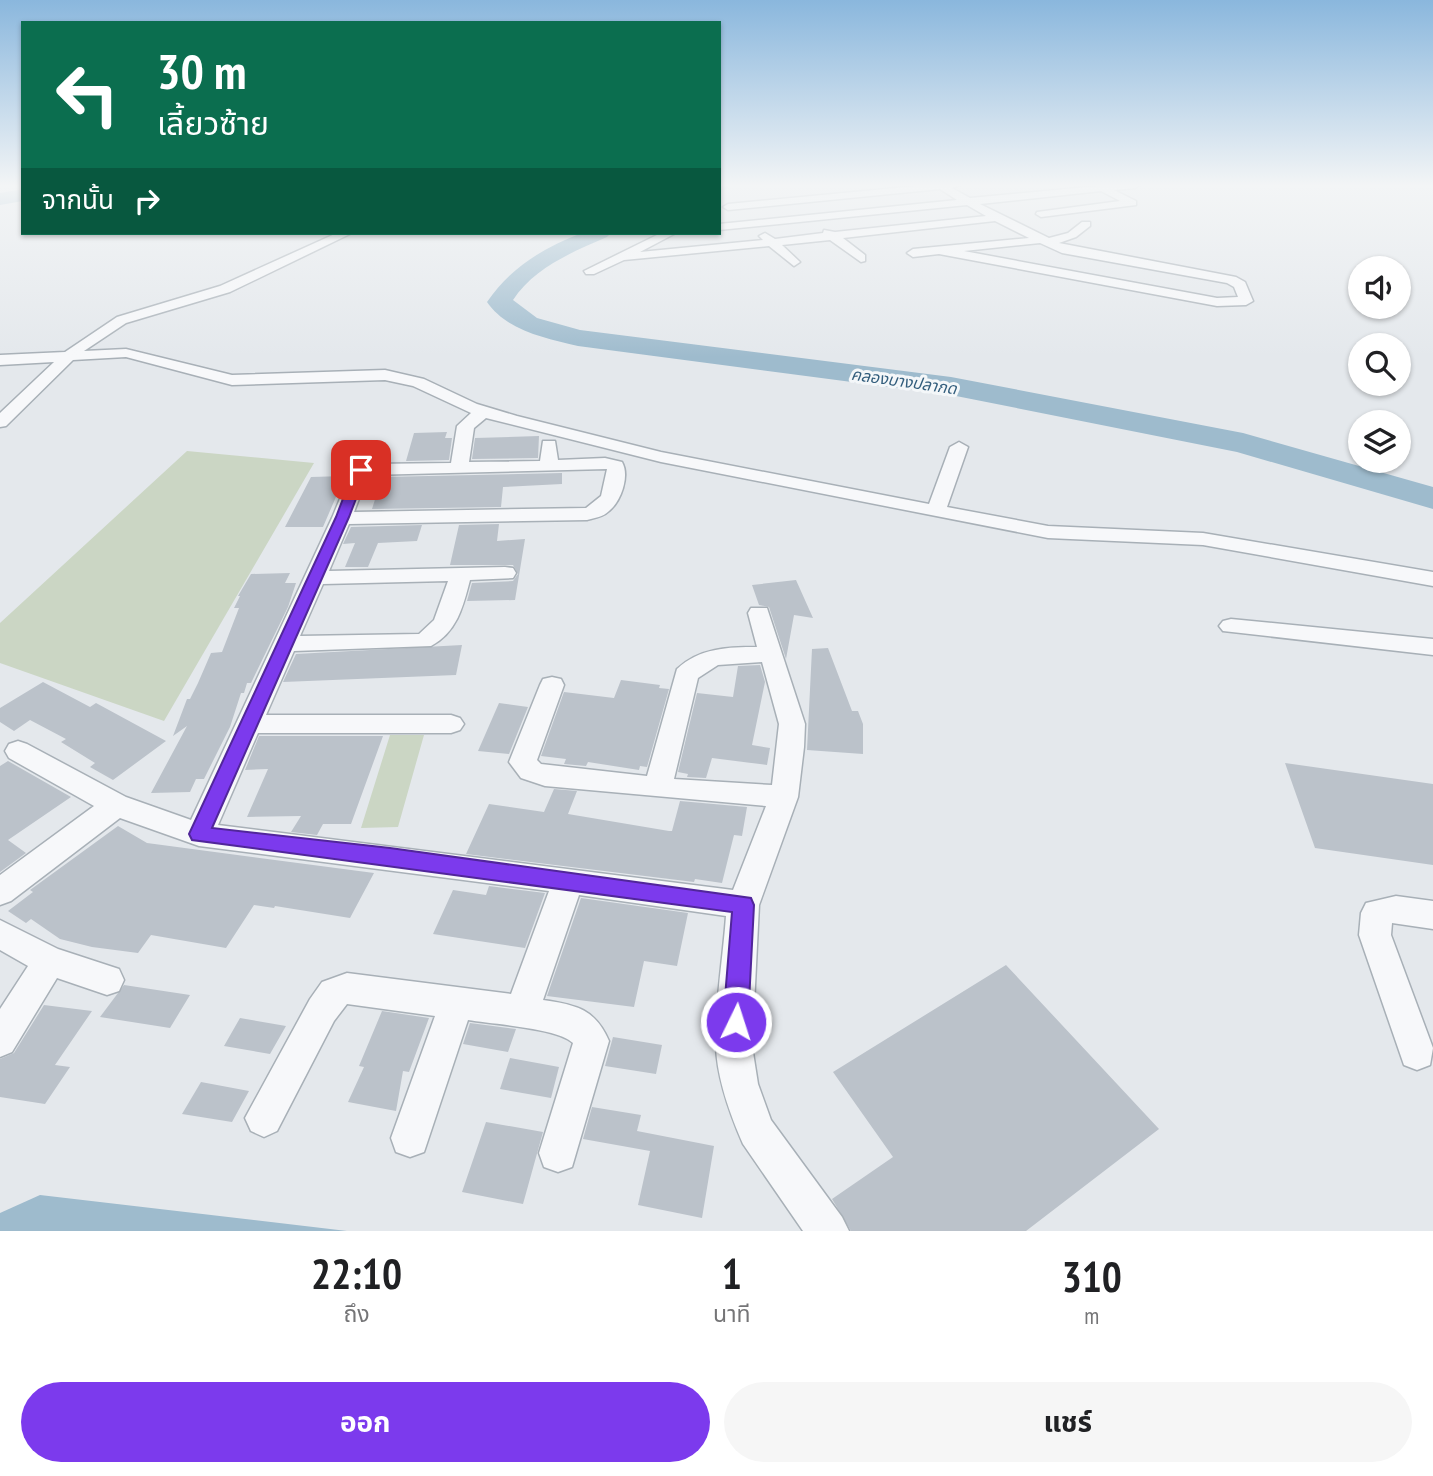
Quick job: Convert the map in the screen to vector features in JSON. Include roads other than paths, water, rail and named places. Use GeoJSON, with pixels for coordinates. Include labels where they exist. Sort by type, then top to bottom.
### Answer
{"type":"FeatureCollection","features":[{"type":"Feature","properties":{"kind":"street"},"geometry":{"type":"LineString","coordinates":[[0,422],[68,357],[109,326],[136,314],[223,290],[327,242]]}},
{"type":"Feature","properties":{"kind":"street"},"geometry":{"type":"LineString","coordinates":[[590,271],[650,242]]}},
{"type":"Feature","properties":{"kind":"street"},"geometry":{"type":"LineString","coordinates":[[621,256],[767,242]]}},
{"type":"Feature","properties":{"kind":"street"},"geometry":{"type":"LineString","coordinates":[[772,242],[794,262]]}},
{"type":"Feature","properties":{"kind":"street"},"geometry":{"type":"LineString","coordinates":[[841,242],[861,258]]}},
{"type":"Feature","properties":{"kind":"street"},"geometry":{"type":"LineString","coordinates":[[913,253],[1037,242]]}},
{"type":"Feature","properties":{"kind":"street"},"geometry":{"type":"LineString","coordinates":[[938,250],[1217,302],[1246,300],[1240,285],[1231,280],[1077,253],[1044,242]]}},
{"type":"Feature","properties":{"kind":"street"},"geometry":{"type":"LineString","coordinates":[[712,248],[727,262]]}},
{"type":"Feature","properties":{"kind":"street"},"geometry":{"type":"LineString","coordinates":[[650,255],[660,268]]}},
{"type":"Feature","properties":{"kind":"street"},"geometry":{"type":"LineString","coordinates":[[0,360],[126,353],[232,380],[385,375],[418,382],[484,412],[661,457],[1048,532],[1203,539],[1433,579]]}},
{"type":"Feature","properties":{"kind":"street"},"geometry":{"type":"LineString","coordinates":[[459,468],[466,426],[484,412]]}},
{"type":"Feature","properties":{"kind":"street"},"geometry":{"type":"LineString","coordinates":[[549,445],[549,466]]}},
{"type":"Feature","properties":{"kind":"street"},"geometry":{"type":"LineString","coordinates":[[936,510],[959,447]]}},
{"type":"Feature","properties":{"kind":"street"},"geometry":{"type":"LineString","coordinates":[[199,834],[363,465],[459,468],[606,463],[616,466],[614,493],[598,511],[587,514],[342,517]]}},
{"type":"Feature","properties":{"kind":"street"},"geometry":{"type":"LineString","coordinates":[[314,578],[505,573]]}},
{"type":"Feature","properties":{"kind":"street"},"geometry":{"type":"LineString","coordinates":[[285,644],[423,641],[435,636],[443,628],[461,574]]}},
{"type":"Feature","properties":{"kind":"street"},"geometry":{"type":"LineString","coordinates":[[758,613],[792,724],[784,797],[743,905],[734,1046],[740,1084],[757,1131],[828,1231]]}},
{"type":"Feature","properties":{"kind":"street"},"geometry":{"type":"LineString","coordinates":[[1231,626],[1433,647]]}},
{"type":"Feature","properties":{"kind":"street"},"geometry":{"type":"LineString","coordinates":[[659,788],[686,675],[695,663],[710,658],[771,654]]}},
{"type":"Feature","properties":{"kind":"street"},"geometry":{"type":"LineString","coordinates":[[552,685],[523,762],[531,771],[545,776],[659,788],[784,797]]}},
{"type":"Feature","properties":{"kind":"street"},"geometry":{"type":"LineString","coordinates":[[249,724],[451,724]]}},
{"type":"Feature","properties":{"kind":"street"},"geometry":{"type":"LineString","coordinates":[[18,751],[116,805],[199,834],[743,905]]}},
{"type":"Feature","properties":{"kind":"street"},"geometry":{"type":"LineString","coordinates":[[0,892],[116,805]]}},
{"type":"Feature","properties":{"kind":"street"},"geometry":{"type":"LineString","coordinates":[[522,1012],[568,882]]}},
{"type":"Feature","properties":{"kind":"street"},"geometry":{"type":"LineString","coordinates":[[1417,1053],[1375,935],[1377,913],[1396,909],[1433,915]]}},
{"type":"Feature","properties":{"kind":"street"},"geometry":{"type":"LineString","coordinates":[[0,934],[49,961],[107,980]]}},
{"type":"Feature","properties":{"kind":"street"},"geometry":{"type":"LineString","coordinates":[[0,1040],[49,961]]}},
{"type":"Feature","properties":{"kind":"street"},"geometry":{"type":"LineString","coordinates":[[264,1118],[322,1010],[334,993],[347,988],[457,1001],[581,1025],[589,1032],[591,1041],[558,1153]]}},
{"type":"Feature","properties":{"kind":"street"},"geometry":{"type":"LineString","coordinates":[[410,1138],[457,1001]]}},
{"type":"Feature","properties":{"kind":"water"},"geometry":{"type":"Polygon","coordinates":[[[40,1195],[347,1231],[0,1231],[0,1213],[40,1195]]]}},
{"type":"Feature","properties":{"kind":"waterway","name":"คลองบางปลากด"},"geometry":{"type":"LineString","coordinates":[[577,242],[530,268],[518,278],[499,302],[528,324],[578,338],[951,386],[1243,443],[1433,498]]}}]}
